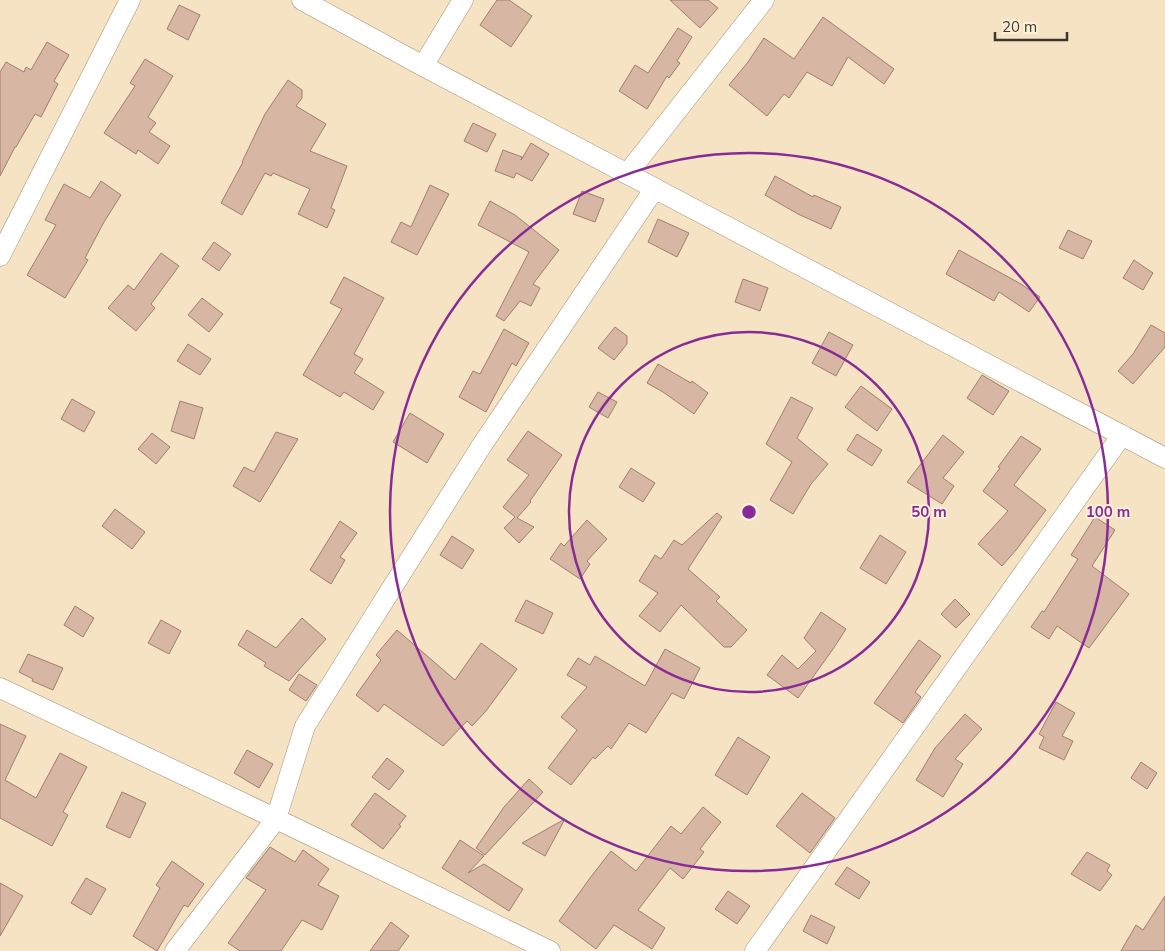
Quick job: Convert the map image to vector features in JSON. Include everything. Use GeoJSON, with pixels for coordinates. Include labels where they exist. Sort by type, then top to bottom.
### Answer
{"type":"FeatureCollection","features":[{"type":"Feature","properties":{"kind":"street"},"geometry":{"type":"LineString","coordinates":[[0,256],[130,0]]}},
{"type":"Feature","properties":{"kind":"street"},"geometry":{"type":"LineString","coordinates":[[302,0],[423,66],[1165,458]]}},
{"type":"Feature","properties":{"kind":"street"},"geometry":{"type":"LineString","coordinates":[[423,66],[463,0]]}},
{"type":"Feature","properties":{"kind":"street"},"geometry":{"type":"LineString","coordinates":[[627,174],[764,0]]}},
{"type":"Feature","properties":{"kind":"street"},"geometry":{"type":"LineString","coordinates":[[175,951],[276,819],[305,726],[482,446],[655,188]]}},
{"type":"Feature","properties":{"kind":"street"},"geometry":{"type":"LineString","coordinates":[[755,951],[1122,436]]}},
{"type":"Feature","properties":{"kind":"street"},"geometry":{"type":"LineString","coordinates":[[0,688],[276,819],[524,946],[550,951]]}},
{"type":"Feature","properties":{"kind":"building"},"geometry":{"type":"Polygon","coordinates":[[[497,0],[509,0],[532,16],[511,47],[480,25],[497,0]]]}},
{"type":"Feature","properties":{"kind":"building"},"geometry":{"type":"Polygon","coordinates":[[[670,0],[708,0],[718,8],[700,28],[670,0]]]}},
{"type":"Feature","properties":{"kind":"building"},"geometry":{"type":"Polygon","coordinates":[[[179,5],[200,15],[188,40],[167,29],[179,5]]]}},
{"type":"Feature","properties":{"kind":"building"},"geometry":{"type":"Polygon","coordinates":[[[823,17],[894,69],[884,84],[848,57],[832,86],[807,72],[789,98],[784,94],[767,116],[729,85],[748,62],[764,38],[794,59],[823,17]]]}},
{"type":"Feature","properties":{"kind":"building"},"geometry":{"type":"Polygon","coordinates":[[[678,28],[692,37],[677,61],[680,63],[669,78],[667,76],[647,109],[619,91],[635,65],[648,73],[678,28]]]}},
{"type":"Feature","properties":{"kind":"building"},"geometry":{"type":"Polygon","coordinates":[[[47,42],[69,55],[54,81],[58,84],[41,117],[35,114],[0,176],[0,72],[6,62],[24,72],[26,67],[31,70],[47,42]]]}},
{"type":"Feature","properties":{"kind":"building"},"geometry":{"type":"Polygon","coordinates":[[[145,59],[173,76],[148,117],[156,123],[149,132],[170,146],[158,164],[138,150],[136,154],[104,133],[135,86],[130,83],[145,59]]]}},
{"type":"Feature","properties":{"kind":"building"},"geometry":{"type":"Polygon","coordinates":[[[288,80],[302,90],[302,98],[296,106],[326,124],[310,151],[347,166],[331,208],[335,210],[327,228],[298,214],[310,189],[273,173],[271,176],[265,173],[242,215],[221,203],[243,162],[265,114],[288,80]]]}},
{"type":"Feature","properties":{"kind":"building"},"geometry":{"type":"Polygon","coordinates":[[[473,123],[496,134],[487,152],[464,141],[473,123]]]}},
{"type":"Feature","properties":{"kind":"building"},"geometry":{"type":"Polygon","coordinates":[[[531,143],[549,154],[532,181],[516,173],[514,178],[495,171],[503,150],[522,157],[521,160],[531,143]]]}},
{"type":"Feature","properties":{"kind":"building"},"geometry":{"type":"Polygon","coordinates":[[[775,176],[813,197],[814,195],[841,207],[831,229],[798,214],[765,195],[775,176]]]}},
{"type":"Feature","properties":{"kind":"building"},"geometry":{"type":"Polygon","coordinates":[[[101,181],[121,195],[85,258],[88,260],[65,298],[27,275],[56,225],[45,220],[64,184],[90,198],[101,181]]]}},
{"type":"Feature","properties":{"kind":"building"},"geometry":{"type":"Polygon","coordinates":[[[430,185],[449,194],[417,255],[391,242],[401,222],[411,227],[430,185]]]}},
{"type":"Feature","properties":{"kind":"building"},"geometry":{"type":"Polygon","coordinates":[[[582,191],[604,199],[595,222],[573,214],[582,191]]]}},
{"type":"Feature","properties":{"kind":"building"},"geometry":{"type":"Polygon","coordinates":[[[490,201],[515,215],[559,250],[533,284],[540,288],[531,306],[520,301],[504,321],[496,316],[529,252],[478,225],[490,201]]]}},
{"type":"Feature","properties":{"kind":"building"},"geometry":{"type":"Polygon","coordinates":[[[658,219],[689,233],[677,257],[648,242],[658,219]]]}},
{"type":"Feature","properties":{"kind":"building"},"geometry":{"type":"Polygon","coordinates":[[[1068,230],[1092,241],[1083,259],[1059,248],[1068,230]]]}},
{"type":"Feature","properties":{"kind":"building"},"geometry":{"type":"Polygon","coordinates":[[[214,242],[231,254],[219,271],[202,259],[214,242]]]}},
{"type":"Feature","properties":{"kind":"building"},"geometry":{"type":"Polygon","coordinates":[[[959,250],[1021,284],[1040,297],[1029,312],[999,292],[994,301],[946,274],[959,250]]]}},
{"type":"Feature","properties":{"kind":"building"},"geometry":{"type":"Polygon","coordinates":[[[161,253],[179,266],[151,304],[155,308],[136,331],[108,308],[128,285],[134,290],[161,253]]]}},
{"type":"Feature","properties":{"kind":"building"},"geometry":{"type":"Polygon","coordinates":[[[1134,260],[1153,273],[1143,290],[1123,278],[1134,260]]]}},
{"type":"Feature","properties":{"kind":"building"},"geometry":{"type":"Polygon","coordinates":[[[344,277],[384,298],[354,354],[363,359],[354,373],[384,392],[373,410],[344,392],[340,397],[303,375],[342,309],[330,303],[344,277]]]}},
{"type":"Feature","properties":{"kind":"building"},"geometry":{"type":"Polygon","coordinates":[[[743,279],[768,288],[760,311],[735,302],[743,279]]]}},
{"type":"Feature","properties":{"kind":"building"},"geometry":{"type":"Polygon","coordinates":[[[202,298],[223,314],[209,332],[188,315],[202,298]]]}},
{"type":"Feature","properties":{"kind":"building"},"geometry":{"type":"Polygon","coordinates":[[[1151,325],[1165,333],[1165,347],[1133,384],[1118,371],[1133,354],[1151,325]]]}},
{"type":"Feature","properties":{"kind":"building"},"geometry":{"type":"Polygon","coordinates":[[[615,327],[627,336],[627,344],[614,360],[598,348],[615,327]]]}},
{"type":"Feature","properties":{"kind":"building"},"geometry":{"type":"Polygon","coordinates":[[[504,329],[529,343],[516,366],[512,363],[486,412],[459,397],[473,371],[480,374],[504,329]]]}},
{"type":"Feature","properties":{"kind":"building"},"geometry":{"type":"Polygon","coordinates":[[[829,332],[853,345],[836,376],[812,363],[829,332]]]}},
{"type":"Feature","properties":{"kind":"building"},"geometry":{"type":"Polygon","coordinates":[[[188,344],[211,359],[200,375],[177,361],[188,344]]]}},
{"type":"Feature","properties":{"kind":"building"},"geometry":{"type":"Polygon","coordinates":[[[658,364],[691,383],[692,381],[708,393],[694,414],[647,383],[658,364]]]}},
{"type":"Feature","properties":{"kind":"building"},"geometry":{"type":"Polygon","coordinates":[[[982,375],[1009,391],[993,415],[967,398],[982,375]]]}},
{"type":"Feature","properties":{"kind":"building"},"geometry":{"type":"Polygon","coordinates":[[[861,386],[892,409],[877,431],[845,407],[861,386]]]}},
{"type":"Feature","properties":{"kind":"building"},"geometry":{"type":"Polygon","coordinates":[[[598,392],[617,402],[608,418],[589,407],[598,392]]]}},
{"type":"Feature","properties":{"kind":"building"},"geometry":{"type":"Polygon","coordinates":[[[791,397],[813,408],[797,438],[828,464],[811,484],[793,514],[770,500],[792,462],[766,444],[791,397]]]}},
{"type":"Feature","properties":{"kind":"building"},"geometry":{"type":"Polygon","coordinates":[[[72,399],[95,412],[84,432],[61,419],[72,399]]]}},
{"type":"Feature","properties":{"kind":"building"},"geometry":{"type":"Polygon","coordinates":[[[180,401],[203,408],[194,439],[171,431],[180,401]]]}},
{"type":"Feature","properties":{"kind":"building"},"geometry":{"type":"Polygon","coordinates":[[[410,413],[444,434],[427,463],[393,442],[410,413]]]}},
{"type":"Feature","properties":{"kind":"building"},"geometry":{"type":"Polygon","coordinates":[[[528,431],[562,455],[531,502],[517,518],[534,527],[519,543],[504,528],[515,517],[503,507],[529,475],[507,460],[528,431]]]}},
{"type":"Feature","properties":{"kind":"building"},"geometry":{"type":"Polygon","coordinates":[[[276,432],[298,439],[260,502],[233,486],[244,467],[254,472],[276,432]]]}},
{"type":"Feature","properties":{"kind":"building"},"geometry":{"type":"Polygon","coordinates":[[[152,433],[170,447],[156,464],[138,449],[152,433]]]}},
{"type":"Feature","properties":{"kind":"building"},"geometry":{"type":"Polygon","coordinates":[[[857,434],[882,450],[872,466],[847,450],[857,434]]]}},
{"type":"Feature","properties":{"kind":"building"},"geometry":{"type":"Polygon","coordinates":[[[943,435],[964,452],[943,478],[954,486],[942,504],[907,482],[943,435]]]}},
{"type":"Feature","properties":{"kind":"building"},"geometry":{"type":"Polygon","coordinates":[[[1021,436],[1041,449],[1014,485],[1046,510],[1002,566],[978,544],[1008,511],[983,491],[1021,436]]]}},
{"type":"Feature","properties":{"kind":"building"},"geometry":{"type":"Polygon","coordinates":[[[631,468],[655,483],[643,502],[619,487],[631,468]]]}},
{"type":"Feature","properties":{"kind":"building"},"geometry":{"type":"Polygon","coordinates":[[[115,509],[145,532],[132,549],[102,526],[115,509]]]}},
{"type":"Feature","properties":{"kind":"building"},"geometry":{"type":"Polygon","coordinates":[[[717,513],[722,517],[688,569],[720,597],[716,601],[747,630],[731,647],[724,647],[681,605],[660,632],[639,616],[658,593],[639,581],[655,555],[661,559],[674,540],[682,545],[717,513]]]}},
{"type":"Feature","properties":{"kind":"building"},"geometry":{"type":"Polygon","coordinates":[[[1095,517],[1115,530],[1092,566],[1129,594],[1089,648],[1057,626],[1049,639],[1031,627],[1042,611],[1044,612],[1078,559],[1071,555],[1095,517]]]}},
{"type":"Feature","properties":{"kind":"building"},"geometry":{"type":"Polygon","coordinates":[[[587,520],[607,539],[587,561],[590,564],[580,579],[550,559],[561,543],[564,546],[587,520]]]}},
{"type":"Feature","properties":{"kind":"building"},"geometry":{"type":"Polygon","coordinates":[[[340,521],[357,533],[340,557],[345,560],[331,584],[310,570],[340,521]]]}},
{"type":"Feature","properties":{"kind":"building"},"geometry":{"type":"Polygon","coordinates":[[[880,535],[906,552],[886,584],[860,568],[880,535]]]}},
{"type":"Feature","properties":{"kind":"building"},"geometry":{"type":"Polygon","coordinates":[[[452,536],[474,550],[462,569],[440,555],[452,536]]]}},
{"type":"Feature","properties":{"kind":"building"},"geometry":{"type":"Polygon","coordinates":[[[955,599],[970,614],[956,628],[941,614],[955,599]]]}},
{"type":"Feature","properties":{"kind":"building"},"geometry":{"type":"Polygon","coordinates":[[[526,600],[553,613],[543,634],[515,621],[526,600]]]}},
{"type":"Feature","properties":{"kind":"building"},"geometry":{"type":"Polygon","coordinates":[[[75,606],[94,618],[83,637],[64,625],[75,606]]]}},
{"type":"Feature","properties":{"kind":"building"},"geometry":{"type":"Polygon","coordinates":[[[821,612],[846,629],[798,698],[767,675],[782,655],[798,669],[816,651],[804,638],[821,612]]]}},
{"type":"Feature","properties":{"kind":"building"},"geometry":{"type":"Polygon","coordinates":[[[302,618],[326,639],[289,681],[264,666],[266,663],[238,645],[247,630],[276,648],[302,618]]]}},
{"type":"Feature","properties":{"kind":"building"},"geometry":{"type":"Polygon","coordinates":[[[161,620],[181,631],[169,654],[148,643],[161,620]]]}},
{"type":"Feature","properties":{"kind":"building"},"geometry":{"type":"Polygon","coordinates":[[[397,630],[455,680],[481,643],[517,669],[486,711],[472,726],[467,721],[443,746],[384,704],[378,712],[356,695],[381,660],[376,655],[397,630]]]}},
{"type":"Feature","properties":{"kind":"building"},"geometry":{"type":"Polygon","coordinates":[[[919,640],[941,656],[915,692],[921,697],[903,723],[874,703],[919,640]]]}},
{"type":"Feature","properties":{"kind":"building"},"geometry":{"type":"Polygon","coordinates":[[[665,649],[700,668],[684,699],[672,693],[646,733],[629,723],[611,749],[608,746],[595,759],[593,757],[571,785],[548,768],[577,730],[561,717],[587,687],[567,675],[578,658],[590,665],[595,656],[645,686],[665,649]]]}},
{"type":"Feature","properties":{"kind":"building"},"geometry":{"type":"Polygon","coordinates":[[[28,654],[63,668],[53,690],[32,681],[33,679],[19,672],[28,654]]]}},
{"type":"Feature","properties":{"kind":"building"},"geometry":{"type":"Polygon","coordinates":[[[299,674],[317,685],[306,701],[289,690],[299,674]]]}},
{"type":"Feature","properties":{"kind":"building"},"geometry":{"type":"Polygon","coordinates":[[[1056,702],[1075,713],[1062,736],[1073,741],[1064,760],[1039,748],[1044,737],[1039,734],[1056,702]]]}},
{"type":"Feature","properties":{"kind":"building"},"geometry":{"type":"Polygon","coordinates":[[[965,714],[982,729],[955,759],[963,764],[943,797],[916,780],[935,748],[965,714]]]}},
{"type":"Feature","properties":{"kind":"building"},"geometry":{"type":"Polygon","coordinates":[[[0,724],[26,736],[5,780],[36,798],[60,753],[87,767],[63,812],[68,815],[52,846],[0,818],[0,724]]]}},
{"type":"Feature","properties":{"kind":"building"},"geometry":{"type":"Polygon","coordinates":[[[738,737],[770,757],[747,795],[715,775],[738,737]]]}},
{"type":"Feature","properties":{"kind":"building"},"geometry":{"type":"Polygon","coordinates":[[[247,750],[273,764],[259,788],[234,773],[247,750]]]}},
{"type":"Feature","properties":{"kind":"building"},"geometry":{"type":"Polygon","coordinates":[[[387,758],[404,771],[389,790],[372,777],[387,758]]]}},
{"type":"Feature","properties":{"kind":"building"},"geometry":{"type":"Polygon","coordinates":[[[1141,762],[1157,773],[1147,789],[1131,778],[1141,762]]]}},
{"type":"Feature","properties":{"kind":"building"},"geometry":{"type":"Polygon","coordinates":[[[529,779],[543,792],[485,855],[476,848],[504,807],[529,779]]]}},
{"type":"Feature","properties":{"kind":"building"},"geometry":{"type":"Polygon","coordinates":[[[122,792],[146,803],[130,838],[106,827],[122,792]]]}},
{"type":"Feature","properties":{"kind":"building"},"geometry":{"type":"Polygon","coordinates":[[[375,793],[406,816],[399,825],[401,826],[383,849],[351,825],[375,793]]]}},
{"type":"Feature","properties":{"kind":"building"},"geometry":{"type":"Polygon","coordinates":[[[802,793],[835,818],[810,853],[776,826],[802,793]]]}},
{"type":"Feature","properties":{"kind":"building"},"geometry":{"type":"Polygon","coordinates":[[[703,807],[721,822],[700,849],[704,852],[683,879],[670,868],[638,910],[665,928],[652,949],[614,925],[596,949],[559,921],[611,851],[636,871],[671,826],[681,834],[703,807]]]}},
{"type":"Feature","properties":{"kind":"building"},"geometry":{"type":"Polygon","coordinates":[[[565,819],[545,856],[522,843],[565,819]]]}},
{"type":"Feature","properties":{"kind":"building"},"geometry":{"type":"Polygon","coordinates":[[[460,840],[484,856],[468,873],[484,864],[523,889],[509,911],[442,868],[460,840]]]}},
{"type":"Feature","properties":{"kind":"building"},"geometry":{"type":"Polygon","coordinates":[[[270,847],[295,862],[303,850],[329,869],[318,885],[339,896],[322,930],[302,920],[281,951],[240,951],[228,943],[266,890],[246,878],[270,847]]]}},
{"type":"Feature","properties":{"kind":"building"},"geometry":{"type":"Polygon","coordinates":[[[1087,852],[1110,865],[1107,871],[1112,875],[1100,891],[1071,874],[1087,852]]]}},
{"type":"Feature","properties":{"kind":"building"},"geometry":{"type":"Polygon","coordinates":[[[172,861],[204,884],[188,907],[184,905],[157,951],[133,936],[160,888],[156,885],[172,861]]]}},
{"type":"Feature","properties":{"kind":"building"},"geometry":{"type":"Polygon","coordinates":[[[847,867],[870,882],[859,899],[835,884],[847,867]]]}},
{"type":"Feature","properties":{"kind":"building"},"geometry":{"type":"Polygon","coordinates":[[[86,878],[106,889],[91,915],[71,903],[86,878]]]}},
{"type":"Feature","properties":{"kind":"building"},"geometry":{"type":"Polygon","coordinates":[[[0,883],[23,896],[0,936],[0,883]]]}},
{"type":"Feature","properties":{"kind":"building"},"geometry":{"type":"Polygon","coordinates":[[[728,891],[750,906],[737,924],[715,909],[728,891]]]}},
{"type":"Feature","properties":{"kind":"building"},"geometry":{"type":"Polygon","coordinates":[[[1165,896],[1165,951],[1121,951],[1136,925],[1143,930],[1165,896]]]}},
{"type":"Feature","properties":{"kind":"building"},"geometry":{"type":"Polygon","coordinates":[[[811,915],[835,927],[827,944],[803,931],[811,915]]]}},
{"type":"Feature","properties":{"kind":"building"},"geometry":{"type":"Polygon","coordinates":[[[391,922],[409,936],[398,951],[370,951],[391,922]]]}}]}
